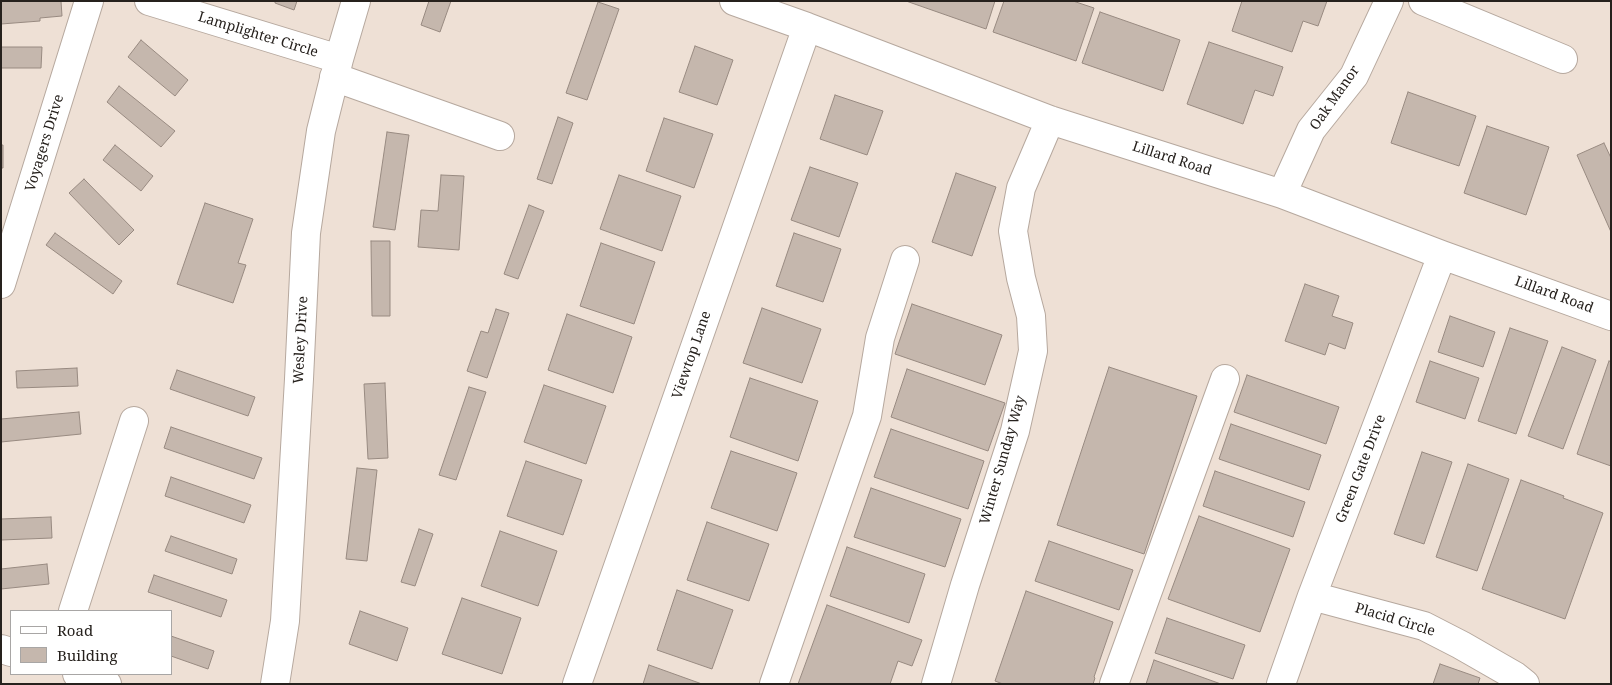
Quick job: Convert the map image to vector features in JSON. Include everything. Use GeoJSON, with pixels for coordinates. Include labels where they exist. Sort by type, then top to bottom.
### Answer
{"type":"FeatureCollection","features":[{"type":"Feature","properties":{"kind":"street","name":"Voyagers Drive"},"geometry":{"type":"LineString","coordinates":[[1,284],[89,1]]}},
{"type":"Feature","properties":{"kind":"street","name":"Lamplighter Circle"},"geometry":{"type":"LineString","coordinates":[[149,1],[336,68],[500,136]]}},
{"type":"Feature","properties":{"kind":"street","name":"Wesley Drive"},"geometry":{"type":"LineString","coordinates":[[275,684],[285,621],[306,233],[321,131],[336,68],[356,1]]}},
{"type":"Feature","properties":{"kind":"street","name":"Lillard Road"},"geometry":{"type":"LineString","coordinates":[[734,1],[1050,120],[1282,194],[1442,255],[1611,316]]}},
{"type":"Feature","properties":{"kind":"street","name":"Oak Manor"},"geometry":{"type":"LineString","coordinates":[[1282,194],[1311,130],[1354,76],[1389,1]]}},
{"type":"Feature","properties":{"kind":"street"},"geometry":{"type":"LineString","coordinates":[[1423,1],[1564,59]]}},
{"type":"Feature","properties":{"kind":"street","name":"Viewtop Lane"},"geometry":{"type":"LineString","coordinates":[[577,684],[807,27]]}},
{"type":"Feature","properties":{"kind":"street","name":"Winter Sunday Way"},"geometry":{"type":"LineString","coordinates":[[936,684],[1014,431],[1033,351],[1031,316],[1021,278],[1014,231],[1021,188],[1050,120]]}},
{"type":"Feature","properties":{"kind":"street","name":"Green Gate Drive"},"geometry":{"type":"LineString","coordinates":[[1281,684],[1312,596],[1442,255]]}},
{"type":"Feature","properties":{"kind":"street"},"geometry":{"type":"LineString","coordinates":[[774,684],[867,416],[880,338],[905,260]]}},
{"type":"Feature","properties":{"kind":"street"},"geometry":{"type":"LineString","coordinates":[[1114,684],[1225,379]]}},
{"type":"Feature","properties":{"kind":"street"},"geometry":{"type":"LineString","coordinates":[[73,610],[134,422]]}},
{"type":"Feature","properties":{"kind":"street","name":"Placid Circle"},"geometry":{"type":"LineString","coordinates":[[1312,596],[1424,626],[1515,676],[1525,684]]}},
{"type":"Feature","properties":{"kind":"street"},"geometry":{"type":"LineString","coordinates":[[80,675],[108,684]]}},
{"type":"Feature","properties":{"kind":"building"},"geometry":{"type":"Polygon","coordinates":[[[1,1],[61,1],[62,16],[40,18],[40,21],[1,24],[1,1]]]}},
{"type":"Feature","properties":{"kind":"building"},"geometry":{"type":"Polygon","coordinates":[[[275,1],[297,1],[294,10],[275,3],[275,1]]]}},
{"type":"Feature","properties":{"kind":"building"},"geometry":{"type":"Polygon","coordinates":[[[429,1],[451,1],[440,32],[421,25],[429,1]]]}},
{"type":"Feature","properties":{"kind":"building"},"geometry":{"type":"Polygon","coordinates":[[[906,1],[995,1],[986,29],[906,1]]]}},
{"type":"Feature","properties":{"kind":"building"},"geometry":{"type":"Polygon","coordinates":[[[1004,1],[1073,1],[1094,8],[1076,61],[993,32],[1004,1]]]}},
{"type":"Feature","properties":{"kind":"building"},"geometry":{"type":"Polygon","coordinates":[[[1242,1],[1327,1],[1318,26],[1303,21],[1292,52],[1232,31],[1242,1]]]}},
{"type":"Feature","properties":{"kind":"building"},"geometry":{"type":"Polygon","coordinates":[[[598,2],[619,9],[587,100],[566,93],[598,2]]]}},
{"type":"Feature","properties":{"kind":"building"},"geometry":{"type":"Polygon","coordinates":[[[1100,12],[1180,40],[1163,91],[1082,63],[1100,12]]]}},
{"type":"Feature","properties":{"kind":"building"},"geometry":{"type":"Polygon","coordinates":[[[141,40],[188,80],[175,96],[128,57],[141,40]]]}},
{"type":"Feature","properties":{"kind":"building"},"geometry":{"type":"Polygon","coordinates":[[[1209,42],[1283,67],[1273,96],[1255,90],[1243,124],[1187,104],[1209,42]]]}},
{"type":"Feature","properties":{"kind":"building"},"geometry":{"type":"Polygon","coordinates":[[[695,46],[733,60],[717,105],[679,92],[695,46]]]}},
{"type":"Feature","properties":{"kind":"building"},"geometry":{"type":"Polygon","coordinates":[[[1,47],[42,47],[41,68],[1,68],[1,47]]]}},
{"type":"Feature","properties":{"kind":"building"},"geometry":{"type":"Polygon","coordinates":[[[119,86],[175,131],[161,147],[107,102],[119,86]]]}},
{"type":"Feature","properties":{"kind":"building"},"geometry":{"type":"Polygon","coordinates":[[[1408,92],[1476,116],[1459,166],[1391,143],[1408,92]]]}},
{"type":"Feature","properties":{"kind":"building"},"geometry":{"type":"Polygon","coordinates":[[[835,95],[883,111],[867,155],[820,139],[835,95]]]}},
{"type":"Feature","properties":{"kind":"building"},"geometry":{"type":"Polygon","coordinates":[[[558,117],[573,123],[552,184],[537,179],[558,117]]]}},
{"type":"Feature","properties":{"kind":"building"},"geometry":{"type":"Polygon","coordinates":[[[664,118],[713,134],[694,188],[646,171],[664,118]]]}},
{"type":"Feature","properties":{"kind":"building"},"geometry":{"type":"Polygon","coordinates":[[[1487,126],[1549,147],[1526,215],[1464,193],[1487,126]]]}},
{"type":"Feature","properties":{"kind":"building"},"geometry":{"type":"Polygon","coordinates":[[[387,132],[409,135],[395,230],[373,227],[387,132]]]}},
{"type":"Feature","properties":{"kind":"building"},"geometry":{"type":"Polygon","coordinates":[[[1604,143],[1611,158],[1611,232],[1577,155],[1604,143]]]}},
{"type":"Feature","properties":{"kind":"building"},"geometry":{"type":"Polygon","coordinates":[[[1,145],[3,145],[3,168],[1,168],[1,145]]]}},
{"type":"Feature","properties":{"kind":"building"},"geometry":{"type":"Polygon","coordinates":[[[115,145],[153,176],[141,191],[103,160],[115,145]]]}},
{"type":"Feature","properties":{"kind":"building"},"geometry":{"type":"Polygon","coordinates":[[[810,167],[858,183],[839,237],[791,220],[810,167]]]}},
{"type":"Feature","properties":{"kind":"building"},"geometry":{"type":"Polygon","coordinates":[[[956,173],[996,187],[972,256],[932,242],[956,173]]]}},
{"type":"Feature","properties":{"kind":"building"},"geometry":{"type":"Polygon","coordinates":[[[441,175],[464,176],[459,250],[418,247],[421,210],[438,211],[441,175]]]}},
{"type":"Feature","properties":{"kind":"building"},"geometry":{"type":"Polygon","coordinates":[[[619,175],[681,196],[662,251],[600,229],[619,175]]]}},
{"type":"Feature","properties":{"kind":"building"},"geometry":{"type":"Polygon","coordinates":[[[84,179],[134,230],[119,245],[69,193],[84,179]]]}},
{"type":"Feature","properties":{"kind":"building"},"geometry":{"type":"Polygon","coordinates":[[[205,203],[253,219],[238,263],[246,265],[233,303],[177,284],[205,203]]]}},
{"type":"Feature","properties":{"kind":"building"},"geometry":{"type":"Polygon","coordinates":[[[529,205],[544,211],[518,279],[504,274],[529,205]]]}},
{"type":"Feature","properties":{"kind":"building"},"geometry":{"type":"Polygon","coordinates":[[[55,233],[122,281],[113,294],[46,245],[55,233]]]}},
{"type":"Feature","properties":{"kind":"building"},"geometry":{"type":"Polygon","coordinates":[[[794,233],[841,249],[823,302],[776,286],[794,233]]]}},
{"type":"Feature","properties":{"kind":"building"},"geometry":{"type":"Polygon","coordinates":[[[371,241],[390,241],[390,316],[372,316],[371,241]]]}},
{"type":"Feature","properties":{"kind":"building"},"geometry":{"type":"Polygon","coordinates":[[[601,243],[655,262],[634,324],[580,306],[601,243]]]}},
{"type":"Feature","properties":{"kind":"building"},"geometry":{"type":"Polygon","coordinates":[[[1305,284],[1339,296],[1332,316],[1353,323],[1345,349],[1329,343],[1325,355],[1285,341],[1305,284]]]}},
{"type":"Feature","properties":{"kind":"building"},"geometry":{"type":"Polygon","coordinates":[[[912,304],[1002,335],[985,385],[895,354],[912,304]]]}},
{"type":"Feature","properties":{"kind":"building"},"geometry":{"type":"Polygon","coordinates":[[[762,308],[821,329],[802,383],[743,363],[762,308]]]}},
{"type":"Feature","properties":{"kind":"building"},"geometry":{"type":"Polygon","coordinates":[[[496,309],[509,313],[487,378],[467,371],[481,331],[488,333],[496,309]]]}},
{"type":"Feature","properties":{"kind":"building"},"geometry":{"type":"Polygon","coordinates":[[[567,314],[632,337],[613,393],[548,370],[567,314]]]}},
{"type":"Feature","properties":{"kind":"building"},"geometry":{"type":"Polygon","coordinates":[[[1450,316],[1495,332],[1483,367],[1438,352],[1450,316]]]}},
{"type":"Feature","properties":{"kind":"building"},"geometry":{"type":"Polygon","coordinates":[[[1510,328],[1548,341],[1516,434],[1478,421],[1510,328]]]}},
{"type":"Feature","properties":{"kind":"building"},"geometry":{"type":"Polygon","coordinates":[[[1562,347],[1596,360],[1563,449],[1528,436],[1562,347]]]}},
{"type":"Feature","properties":{"kind":"building"},"geometry":{"type":"Polygon","coordinates":[[[1430,361],[1479,378],[1465,419],[1416,402],[1430,361]]]}},
{"type":"Feature","properties":{"kind":"building"},"geometry":{"type":"Polygon","coordinates":[[[1609,361],[1611,362],[1611,466],[1577,454],[1609,361]]]}},
{"type":"Feature","properties":{"kind":"building"},"geometry":{"type":"Polygon","coordinates":[[[1109,367],[1197,396],[1144,554],[1057,525],[1109,367]]]}},
{"type":"Feature","properties":{"kind":"building"},"geometry":{"type":"Polygon","coordinates":[[[77,368],[78,386],[17,388],[16,371],[77,368]]]}},
{"type":"Feature","properties":{"kind":"building"},"geometry":{"type":"Polygon","coordinates":[[[907,369],[1005,403],[988,451],[891,417],[907,369]]]}},
{"type":"Feature","properties":{"kind":"building"},"geometry":{"type":"Polygon","coordinates":[[[177,370],[255,397],[248,416],[170,389],[177,370]]]}},
{"type":"Feature","properties":{"kind":"building"},"geometry":{"type":"Polygon","coordinates":[[[1247,375],[1339,407],[1326,444],[1234,412],[1247,375]]]}},
{"type":"Feature","properties":{"kind":"building"},"geometry":{"type":"Polygon","coordinates":[[[750,378],[818,401],[798,461],[730,437],[750,378]]]}},
{"type":"Feature","properties":{"kind":"building"},"geometry":{"type":"Polygon","coordinates":[[[385,383],[388,458],[368,459],[364,384],[385,383]]]}},
{"type":"Feature","properties":{"kind":"building"},"geometry":{"type":"Polygon","coordinates":[[[544,385],[606,406],[586,464],[524,442],[544,385]]]}},
{"type":"Feature","properties":{"kind":"building"},"geometry":{"type":"Polygon","coordinates":[[[469,387],[486,392],[456,480],[439,475],[469,387]]]}},
{"type":"Feature","properties":{"kind":"building"},"geometry":{"type":"Polygon","coordinates":[[[79,412],[81,434],[1,442],[1,419],[79,412]]]}},
{"type":"Feature","properties":{"kind":"building"},"geometry":{"type":"Polygon","coordinates":[[[1231,424],[1321,455],[1309,490],[1219,459],[1231,424]]]}},
{"type":"Feature","properties":{"kind":"building"},"geometry":{"type":"Polygon","coordinates":[[[171,427],[262,458],[254,479],[164,448],[171,427]]]}},
{"type":"Feature","properties":{"kind":"building"},"geometry":{"type":"Polygon","coordinates":[[[891,429],[984,461],[968,509],[874,477],[891,429]]]}},
{"type":"Feature","properties":{"kind":"building"},"geometry":{"type":"Polygon","coordinates":[[[731,451],[797,473],[777,531],[711,508],[731,451]]]}},
{"type":"Feature","properties":{"kind":"building"},"geometry":{"type":"Polygon","coordinates":[[[1422,452],[1452,462],[1424,544],[1394,534],[1422,452]]]}},
{"type":"Feature","properties":{"kind":"building"},"geometry":{"type":"Polygon","coordinates":[[[526,461],[582,480],[563,535],[507,516],[526,461]]]}},
{"type":"Feature","properties":{"kind":"building"},"geometry":{"type":"Polygon","coordinates":[[[1468,464],[1509,479],[1477,571],[1436,557],[1468,464]]]}},
{"type":"Feature","properties":{"kind":"building"},"geometry":{"type":"Polygon","coordinates":[[[357,468],[377,470],[367,561],[346,559],[357,468]]]}},
{"type":"Feature","properties":{"kind":"building"},"geometry":{"type":"Polygon","coordinates":[[[1215,471],[1305,502],[1293,537],[1203,506],[1215,471]]]}},
{"type":"Feature","properties":{"kind":"building"},"geometry":{"type":"Polygon","coordinates":[[[171,477],[251,505],[244,523],[165,496],[171,477]]]}},
{"type":"Feature","properties":{"kind":"building"},"geometry":{"type":"Polygon","coordinates":[[[1521,480],[1603,513],[1565,619],[1482,589],[1521,480]]]}},
{"type":"Feature","properties":{"kind":"building"},"geometry":{"type":"Polygon","coordinates":[[[871,488],[961,519],[945,567],[854,537],[871,488]]]}},
{"type":"Feature","properties":{"kind":"building"},"geometry":{"type":"Polygon","coordinates":[[[1199,516],[1290,549],[1260,632],[1168,599],[1199,516]]]}},
{"type":"Feature","properties":{"kind":"building"},"geometry":{"type":"Polygon","coordinates":[[[51,517],[52,538],[1,540],[1,519],[51,517]]]}},
{"type":"Feature","properties":{"kind":"building"},"geometry":{"type":"Polygon","coordinates":[[[707,522],[769,544],[749,601],[687,580],[707,522]]]}},
{"type":"Feature","properties":{"kind":"building"},"geometry":{"type":"Polygon","coordinates":[[[419,529],[433,534],[415,586],[401,582],[419,529]]]}},
{"type":"Feature","properties":{"kind":"building"},"geometry":{"type":"Polygon","coordinates":[[[500,531],[557,551],[538,606],[481,586],[500,531]]]}},
{"type":"Feature","properties":{"kind":"building"},"geometry":{"type":"Polygon","coordinates":[[[171,536],[237,559],[232,574],[165,551],[171,536]]]}},
{"type":"Feature","properties":{"kind":"building"},"geometry":{"type":"Polygon","coordinates":[[[1049,541],[1133,570],[1119,610],[1035,581],[1049,541]]]}},
{"type":"Feature","properties":{"kind":"building"},"geometry":{"type":"Polygon","coordinates":[[[847,547],[925,574],[909,623],[830,596],[847,547]]]}},
{"type":"Feature","properties":{"kind":"building"},"geometry":{"type":"Polygon","coordinates":[[[47,564],[49,584],[1,589],[1,569],[47,564]]]}},
{"type":"Feature","properties":{"kind":"building"},"geometry":{"type":"Polygon","coordinates":[[[154,575],[227,600],[221,617],[148,592],[154,575]]]}},
{"type":"Feature","properties":{"kind":"building"},"geometry":{"type":"Polygon","coordinates":[[[677,590],[733,610],[712,669],[657,650],[677,590]]]}},
{"type":"Feature","properties":{"kind":"building"},"geometry":{"type":"Polygon","coordinates":[[[1026,591],[1113,622],[1093,684],[1003,684],[995,681],[1026,591]]]}},
{"type":"Feature","properties":{"kind":"building"},"geometry":{"type":"Polygon","coordinates":[[[462,598],[521,618],[502,674],[442,654],[462,598]]]}},
{"type":"Feature","properties":{"kind":"building"},"geometry":{"type":"Polygon","coordinates":[[[827,605],[922,640],[912,666],[898,661],[890,684],[798,684],[827,605]]]}},
{"type":"Feature","properties":{"kind":"building"},"geometry":{"type":"Polygon","coordinates":[[[360,611],[408,628],[397,661],[349,644],[360,611]]]}},
{"type":"Feature","properties":{"kind":"building"},"geometry":{"type":"Polygon","coordinates":[[[1167,618],[1245,645],[1233,679],[1155,653],[1167,618]]]}},
{"type":"Feature","properties":{"kind":"building"},"geometry":{"type":"Polygon","coordinates":[[[172,636],[214,651],[208,669],[172,656],[172,636]]]}},
{"type":"Feature","properties":{"kind":"building"},"geometry":{"type":"Polygon","coordinates":[[[1154,660],[1221,684],[1146,684],[1154,660]]]}},
{"type":"Feature","properties":{"kind":"building"},"geometry":{"type":"Polygon","coordinates":[[[1440,664],[1480,678],[1478,684],[1433,684],[1440,664]]]}},
{"type":"Feature","properties":{"kind":"building"},"geometry":{"type":"Polygon","coordinates":[[[649,665],[702,684],[643,684],[649,665]]]}}]}
